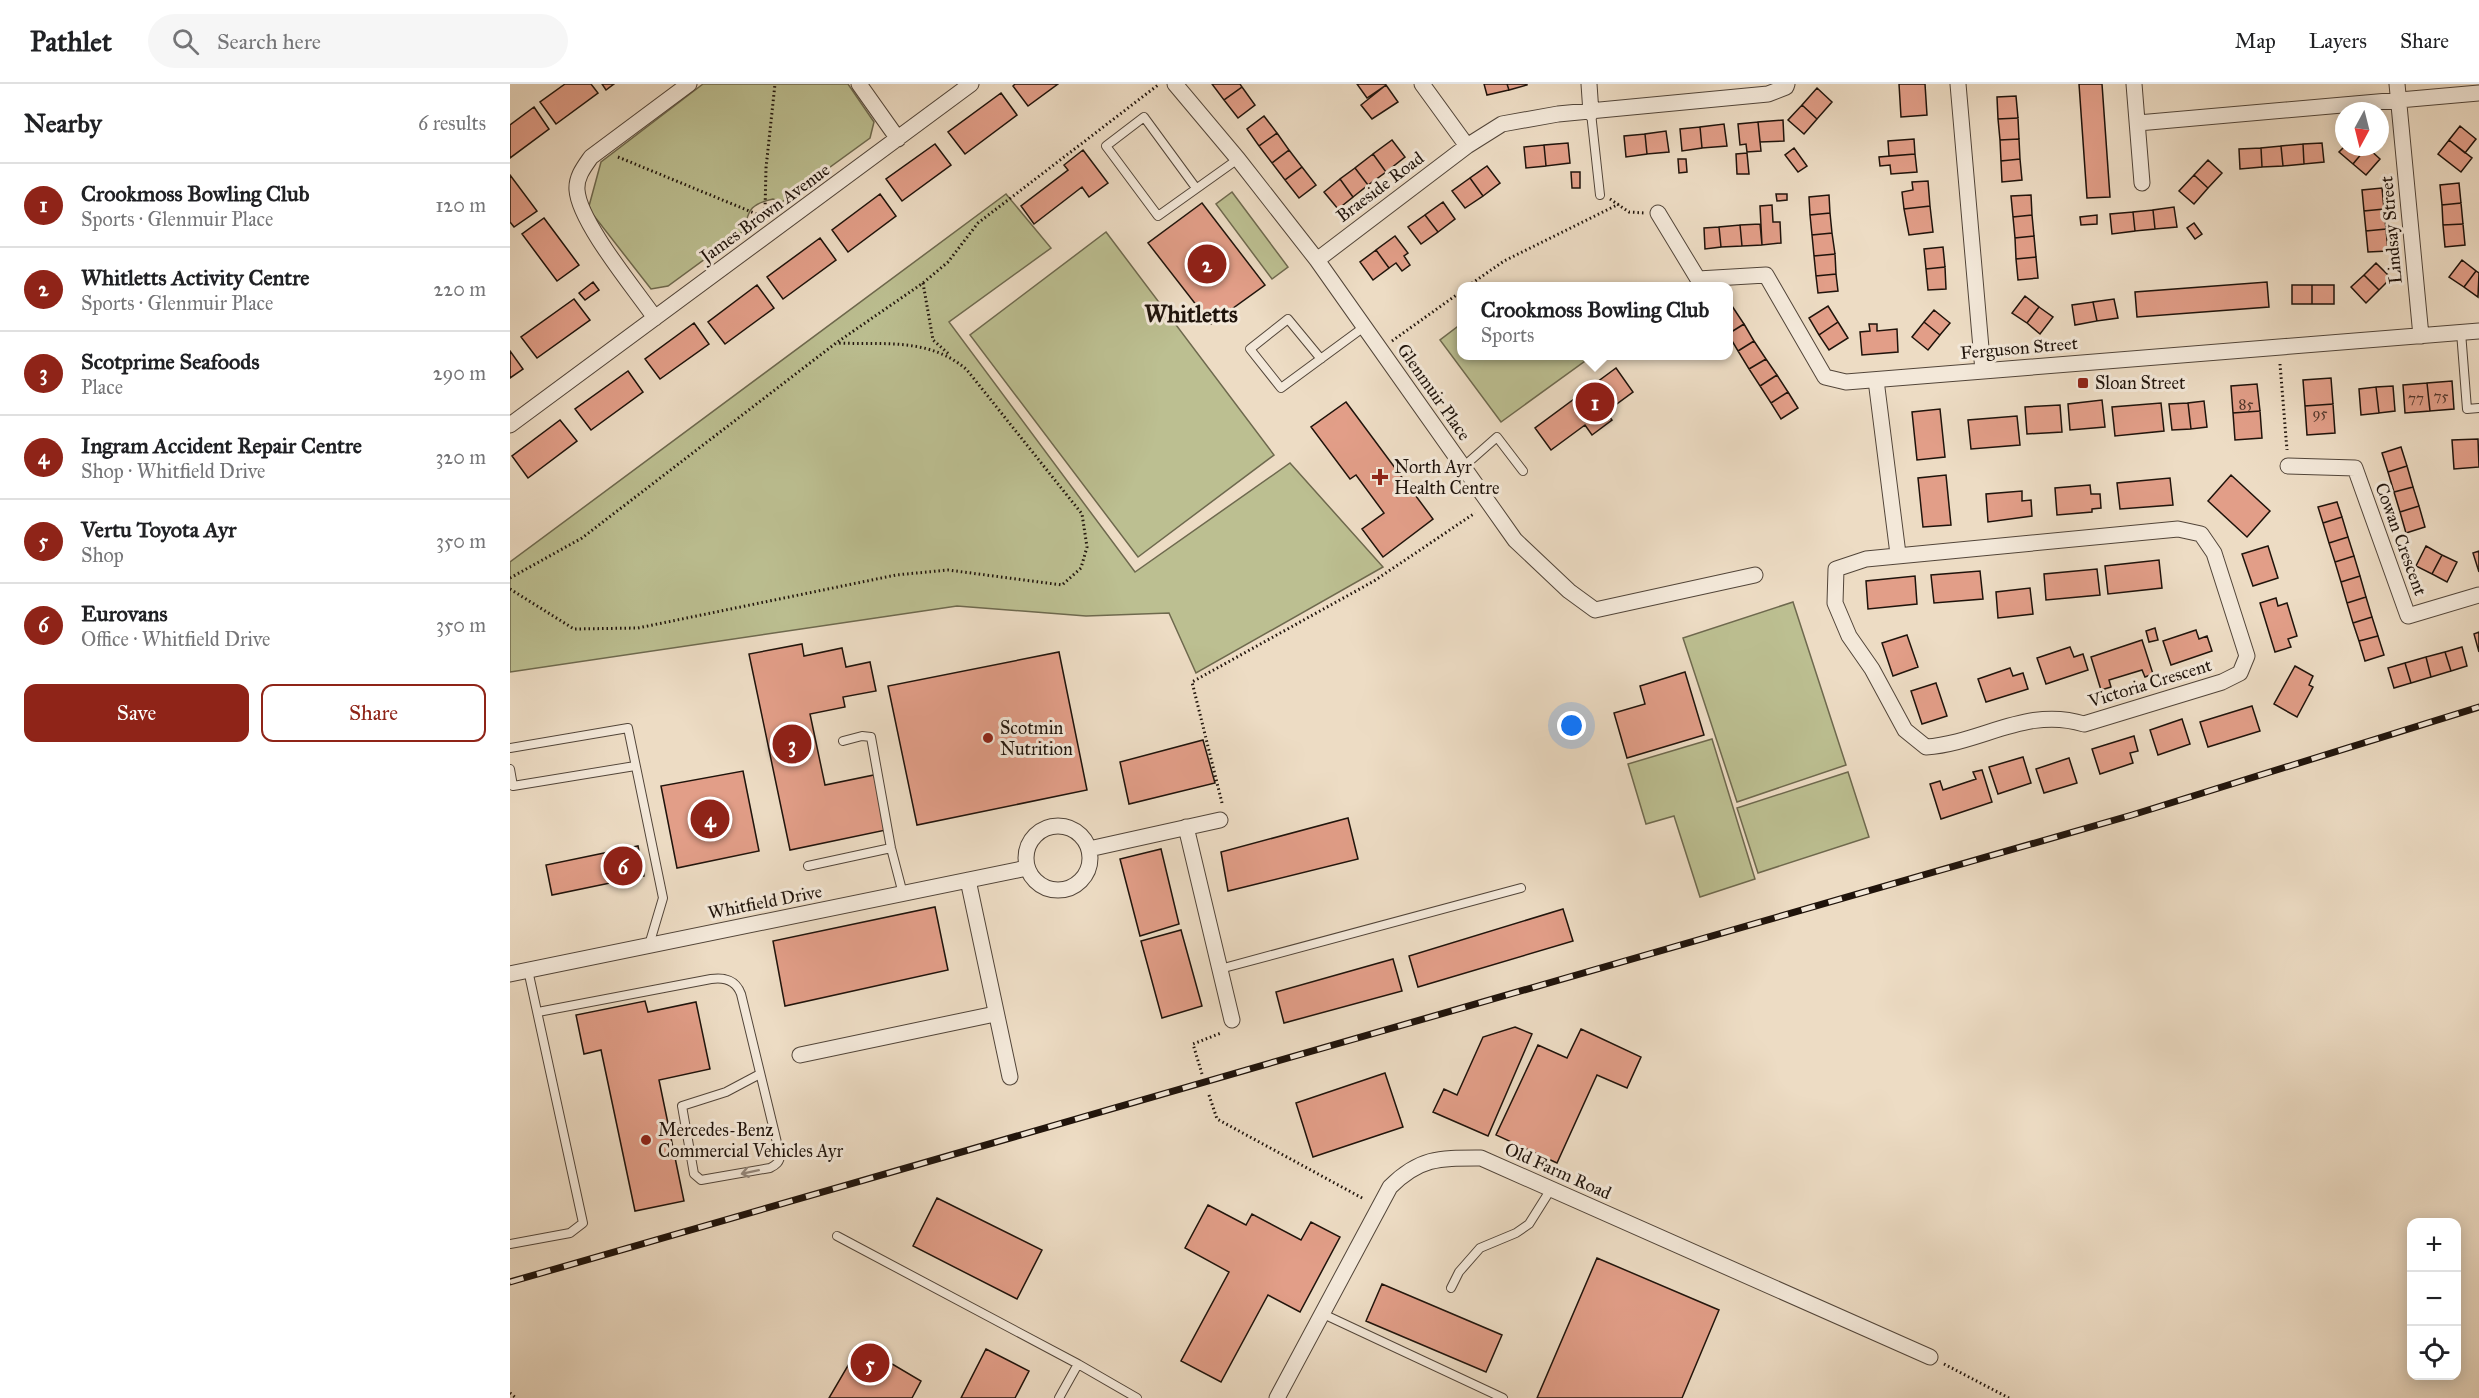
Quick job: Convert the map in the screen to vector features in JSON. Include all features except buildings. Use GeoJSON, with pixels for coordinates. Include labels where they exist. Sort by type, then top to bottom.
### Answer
{"type":"FeatureCollection","features":[{"type":"Feature","properties":{"kind":"street"},"geometry":{"type":"LineString","coordinates":[[655,318],[582,214],[577,190],[580,172],[591,157],[689,84]]}},
{"type":"Feature","properties":{"kind":"street"},"geometry":{"type":"LineString","coordinates":[[859,84],[898,139]]}},
{"type":"Feature","properties":{"kind":"street","name":"James Brown Avenue"},"geometry":{"type":"LineString","coordinates":[[510,425],[971,84]]}},
{"type":"Feature","properties":{"kind":"street","name":"Glenmuir Place"},"geometry":{"type":"LineString","coordinates":[[1175,84],[1238,159],[1317,260],[1515,540],[1569,591],[1595,610],[1755,575]]}},
{"type":"Feature","properties":{"kind":"street"},"geometry":{"type":"LineString","coordinates":[[1422,84],[1467,146]]}},
{"type":"Feature","properties":{"kind":"street"},"geometry":{"type":"LineString","coordinates":[[1588,84],[1591,112]]}},
{"type":"Feature","properties":{"kind":"street","name":"Braeside Road"},"geometry":{"type":"LineString","coordinates":[[1317,260],[1467,146],[1502,124],[1532,117],[1768,94],[1786,87],[1787,84]]}},
{"type":"Feature","properties":{"kind":"street"},"geometry":{"type":"LineString","coordinates":[[1958,84],[1983,371]]}},
{"type":"Feature","properties":{"kind":"street"},"geometry":{"type":"LineString","coordinates":[[2134,84],[2142,183]]}},
{"type":"Feature","properties":{"kind":"street","name":"Lindsay Street"},"geometry":{"type":"LineString","coordinates":[[2397,84],[2421,336]]}},
{"type":"Feature","properties":{"kind":"street"},"geometry":{"type":"LineString","coordinates":[[2138,123],[2479,93]]}},
{"type":"Feature","properties":{"kind":"street","name":"Ferguson Street"},"geometry":{"type":"LineString","coordinates":[[1658,213],[1698,279],[1766,275],[1826,377],[1846,382],[2479,331]]}},
{"type":"Feature","properties":{"kind":"street"},"geometry":{"type":"LineString","coordinates":[[1876,380],[1898,554]]}},
{"type":"Feature","properties":{"kind":"street","name":"Cowan Crescent"},"geometry":{"type":"LineString","coordinates":[[2288,466],[2355,468],[2408,616],[2479,595]]}},
{"type":"Feature","properties":{"kind":"street","name":"Victoria Crescent"},"geometry":{"type":"LineString","coordinates":[[2178,529],[2201,534],[2218,563],[2247,656],[2240,673],[2222,682],[2084,724],[2064,717],[2041,717],[1945,746],[1926,747],[1905,730],[1872,669],[1849,636],[1835,603],[1836,569],[1866,559],[1898,554],[2178,529]]}},
{"type":"Feature","properties":{"kind":"street"},"geometry":{"type":"LineString","coordinates":[[1089,849],[1220,820]]}},
{"type":"Feature","properties":{"kind":"street"},"geometry":{"type":"LineString","coordinates":[[1051,827],[1072,830],[1082,837],[1089,849],[1090,862],[1084,877],[1067,889],[1049,889],[1039,884],[1027,868],[1026,857],[1029,845],[1035,836],[1051,827]]}},
{"type":"Feature","properties":{"kind":"street"},"geometry":{"type":"LineString","coordinates":[[1186,828],[1232,1020]]}},
{"type":"Feature","properties":{"kind":"street","name":"Whitfield Drive"},"geometry":{"type":"LineString","coordinates":[[510,974],[1027,868]]}},
{"type":"Feature","properties":{"kind":"street"},"geometry":{"type":"LineString","coordinates":[[968,880],[1010,1077]]}},
{"type":"Feature","properties":{"kind":"street"},"geometry":{"type":"LineString","coordinates":[[800,1055],[995,1014]]}},
{"type":"Feature","properties":{"kind":"street","name":"Old Farm Road"},"geometry":{"type":"LineString","coordinates":[[1277,1398],[1390,1187],[1408,1170],[1443,1158],[1481,1158],[1929,1357]]}},
{"type":"Feature","properties":{"kind":"lane"},"geometry":{"type":"LineString","coordinates":[[1591,112],[1600,195]]}},
{"type":"Feature","properties":{"kind":"lane"},"geometry":{"type":"LineString","coordinates":[[1196,188],[1144,117],[1106,146],[1158,216],[1238,159]]}},
{"type":"Feature","properties":{"kind":"lane"},"geometry":{"type":"LineString","coordinates":[[1321,358],[1288,320],[1250,349],[1281,388],[1364,327]]}},
{"type":"Feature","properties":{"kind":"lane"},"geometry":{"type":"LineString","coordinates":[[2461,332],[2467,409],[2479,408]]}},
{"type":"Feature","properties":{"kind":"lane"},"geometry":{"type":"LineString","coordinates":[[1463,467],[1497,437],[1523,471]]}},
{"type":"Feature","properties":{"kind":"lane"},"geometry":{"type":"LineString","coordinates":[[510,748],[628,728],[663,898],[649,945]]}},
{"type":"Feature","properties":{"kind":"lane"},"geometry":{"type":"LineString","coordinates":[[843,741],[862,736],[871,737],[891,848],[903,895]]}},
{"type":"Feature","properties":{"kind":"lane"},"geometry":{"type":"LineString","coordinates":[[510,769],[513,786],[635,766]]}},
{"type":"Feature","properties":{"kind":"lane"},"geometry":{"type":"LineString","coordinates":[[808,866],[891,848]]}},
{"type":"Feature","properties":{"kind":"lane"},"geometry":{"type":"LineString","coordinates":[[1220,969],[1521,888]]}},
{"type":"Feature","properties":{"kind":"lane"},"geometry":{"type":"LineString","coordinates":[[510,1244],[570,1233],[583,1223],[528,970]]}},
{"type":"Feature","properties":{"kind":"lane"},"geometry":{"type":"LineString","coordinates":[[538,1012],[711,979],[727,979],[737,986],[741,994],[760,1074],[779,1161],[770,1168],[701,1180],[694,1174],[682,1106],[726,1092],[760,1074]]}},
{"type":"Feature","properties":{"kind":"lane"},"geometry":{"type":"LineString","coordinates":[[1451,1288],[1459,1272],[1480,1248],[1516,1233],[1529,1224],[1551,1189]]}},
{"type":"Feature","properties":{"kind":"lane"},"geometry":{"type":"LineString","coordinates":[[837,1236],[1078,1364],[1137,1398]]}},
{"type":"Feature","properties":{"kind":"lane"},"geometry":{"type":"LineString","coordinates":[[1322,1313],[1503,1398]]}},
{"type":"Feature","properties":{"kind":"lane"},"geometry":{"type":"LineString","coordinates":[[1059,1398],[1078,1364]]}},
{"type":"Feature","properties":{"kind":"path"},"geometry":{"type":"LineString","coordinates":[[606,146],[615,156],[759,215],[765,211],[766,168],[775,84]]}},
{"type":"Feature","properties":{"kind":"path"},"geometry":{"type":"LineString","coordinates":[[510,578],[582,538],[836,343],[923,284],[948,262],[978,223],[1160,84]]}},
{"type":"Feature","properties":{"kind":"path"},"geometry":{"type":"LineString","coordinates":[[1600,195],[1619,204],[1629,212],[1658,213]]}},
{"type":"Feature","properties":{"kind":"path"},"geometry":{"type":"LineString","coordinates":[[1474,282],[1504,261],[1619,204]]}},
{"type":"Feature","properties":{"kind":"path"},"geometry":{"type":"LineString","coordinates":[[510,589],[574,629],[585,629],[638,628],[896,575],[948,570],[1062,585],[1081,568],[1087,547],[1082,514],[968,370],[933,340],[923,284]]}},
{"type":"Feature","properties":{"kind":"path"},"geometry":{"type":"LineString","coordinates":[[1380,349],[1457,294]]}},
{"type":"Feature","properties":{"kind":"path"},"geometry":{"type":"LineString","coordinates":[[836,343],[911,343],[951,356]]}},
{"type":"Feature","properties":{"kind":"path"},"geometry":{"type":"LineString","coordinates":[[2279,347],[2288,466]]}},
{"type":"Feature","properties":{"kind":"path"},"geometry":{"type":"LineString","coordinates":[[1220,820],[1222,802],[1192,682],[1374,581],[1489,504]]}},
{"type":"Feature","properties":{"kind":"path"},"geometry":{"type":"LineString","coordinates":[[1202,1074],[1193,1044],[1226,1031],[1232,1020]]}},
{"type":"Feature","properties":{"kind":"path"},"geometry":{"type":"LineString","coordinates":[[1209,1095],[1217,1119],[1379,1207]]}},
{"type":"Feature","properties":{"kind":"path"},"geometry":{"type":"LineString","coordinates":[[1929,1357],[2009,1398]]}},
{"type":"Feature","properties":{"kind":"path"},"geometry":{"type":"LineString","coordinates":[[510,1393],[516,1398]]}},
{"type":"Feature","properties":{"kind":"green space"},"geometry":{"type":"Polygon","coordinates":[[[703,84],[848,84],[874,122],[870,138],[782,202],[773,199],[756,205],[748,216],[746,229],[668,286],[651,289],[591,212],[589,206],[601,162],[703,84]]]}},
{"type":"Feature","properties":{"kind":"green space"},"geometry":{"type":"Polygon","coordinates":[[[1232,192],[1288,267],[1272,279],[1216,204],[1232,192]]]}},
{"type":"Feature","properties":{"kind":"green space"},"geometry":{"type":"Polygon","coordinates":[[[1006,194],[1051,248],[949,322],[1135,572],[1290,463],[1383,567],[1196,673],[1169,613],[1086,616],[957,606],[510,672],[510,562],[1006,194]]]}},
{"type":"Feature","properties":{"kind":"green space"},"geometry":{"type":"Polygon","coordinates":[[[1106,232],[1274,455],[1138,557],[970,335],[1106,232]]]}},
{"type":"Feature","properties":{"kind":"green space"},"geometry":{"type":"Polygon","coordinates":[[[1457,327],[1457,360],[1585,361],[1501,422],[1440,340],[1457,327]]]}},
{"type":"Feature","properties":{"kind":"green space"},"geometry":{"type":"Polygon","coordinates":[[[1793,602],[1846,765],[1737,802],[1683,638],[1793,602]]]}},
{"type":"Feature","properties":{"kind":"green space"},"geometry":{"type":"Polygon","coordinates":[[[1712,739],[1755,879],[1700,897],[1674,816],[1646,824],[1628,764],[1712,739]]]}},
{"type":"Feature","properties":{"kind":"green space"},"geometry":{"type":"Polygon","coordinates":[[[1848,772],[1869,837],[1758,873],[1737,808],[1848,772]]]}},
{"type":"Feature","properties":{"kind":"railway"},"geometry":{"type":"LineString","coordinates":[[510,1282],[2132,815],[2479,707]]}},
{"type":"Feature","properties":{"kind":"place","name":"Whitletts Activity Centre"},"geometry":{"type":"Point","coordinates":[1207,264]}},
{"type":"Feature","properties":{"kind":"place","name":"Sloan Street"},"geometry":{"type":"Point","coordinates":[2083,383]}},
{"type":"Feature","properties":{"kind":"place","name":"Crookmoss Bowling Club"},"geometry":{"type":"Point","coordinates":[1595,402]}},
{"type":"Feature","properties":{"kind":"place","name":"North Ayr Health Centre"},"geometry":{"type":"Point","coordinates":[1380,477]}},
{"type":"Feature","properties":{"kind":"place","name":"Scotmin Nutrition"},"geometry":{"type":"Point","coordinates":[988,738]}},
{"type":"Feature","properties":{"kind":"place","name":"Scotprime Seafoods"},"geometry":{"type":"Point","coordinates":[792,744]}},
{"type":"Feature","properties":{"kind":"place","name":"Ingram Accident Repair Centre"},"geometry":{"type":"Point","coordinates":[710,819]}},
{"type":"Feature","properties":{"kind":"place","name":"Eurovans"},"geometry":{"type":"Point","coordinates":[623,866]}},
{"type":"Feature","properties":{"kind":"place","name":"Mercedes-Benz Commercial Vehicles Ayr"},"geometry":{"type":"Point","coordinates":[646,1140]}},
{"type":"Feature","properties":{"kind":"place","name":"Vertu Toyota Ayr"},"geometry":{"type":"Point","coordinates":[870,1363]}},
{"type":"Feature","properties":{"kind":"district","name":"Whitletts"},"geometry":{"type":"Point","coordinates":[1191,314]}}]}
